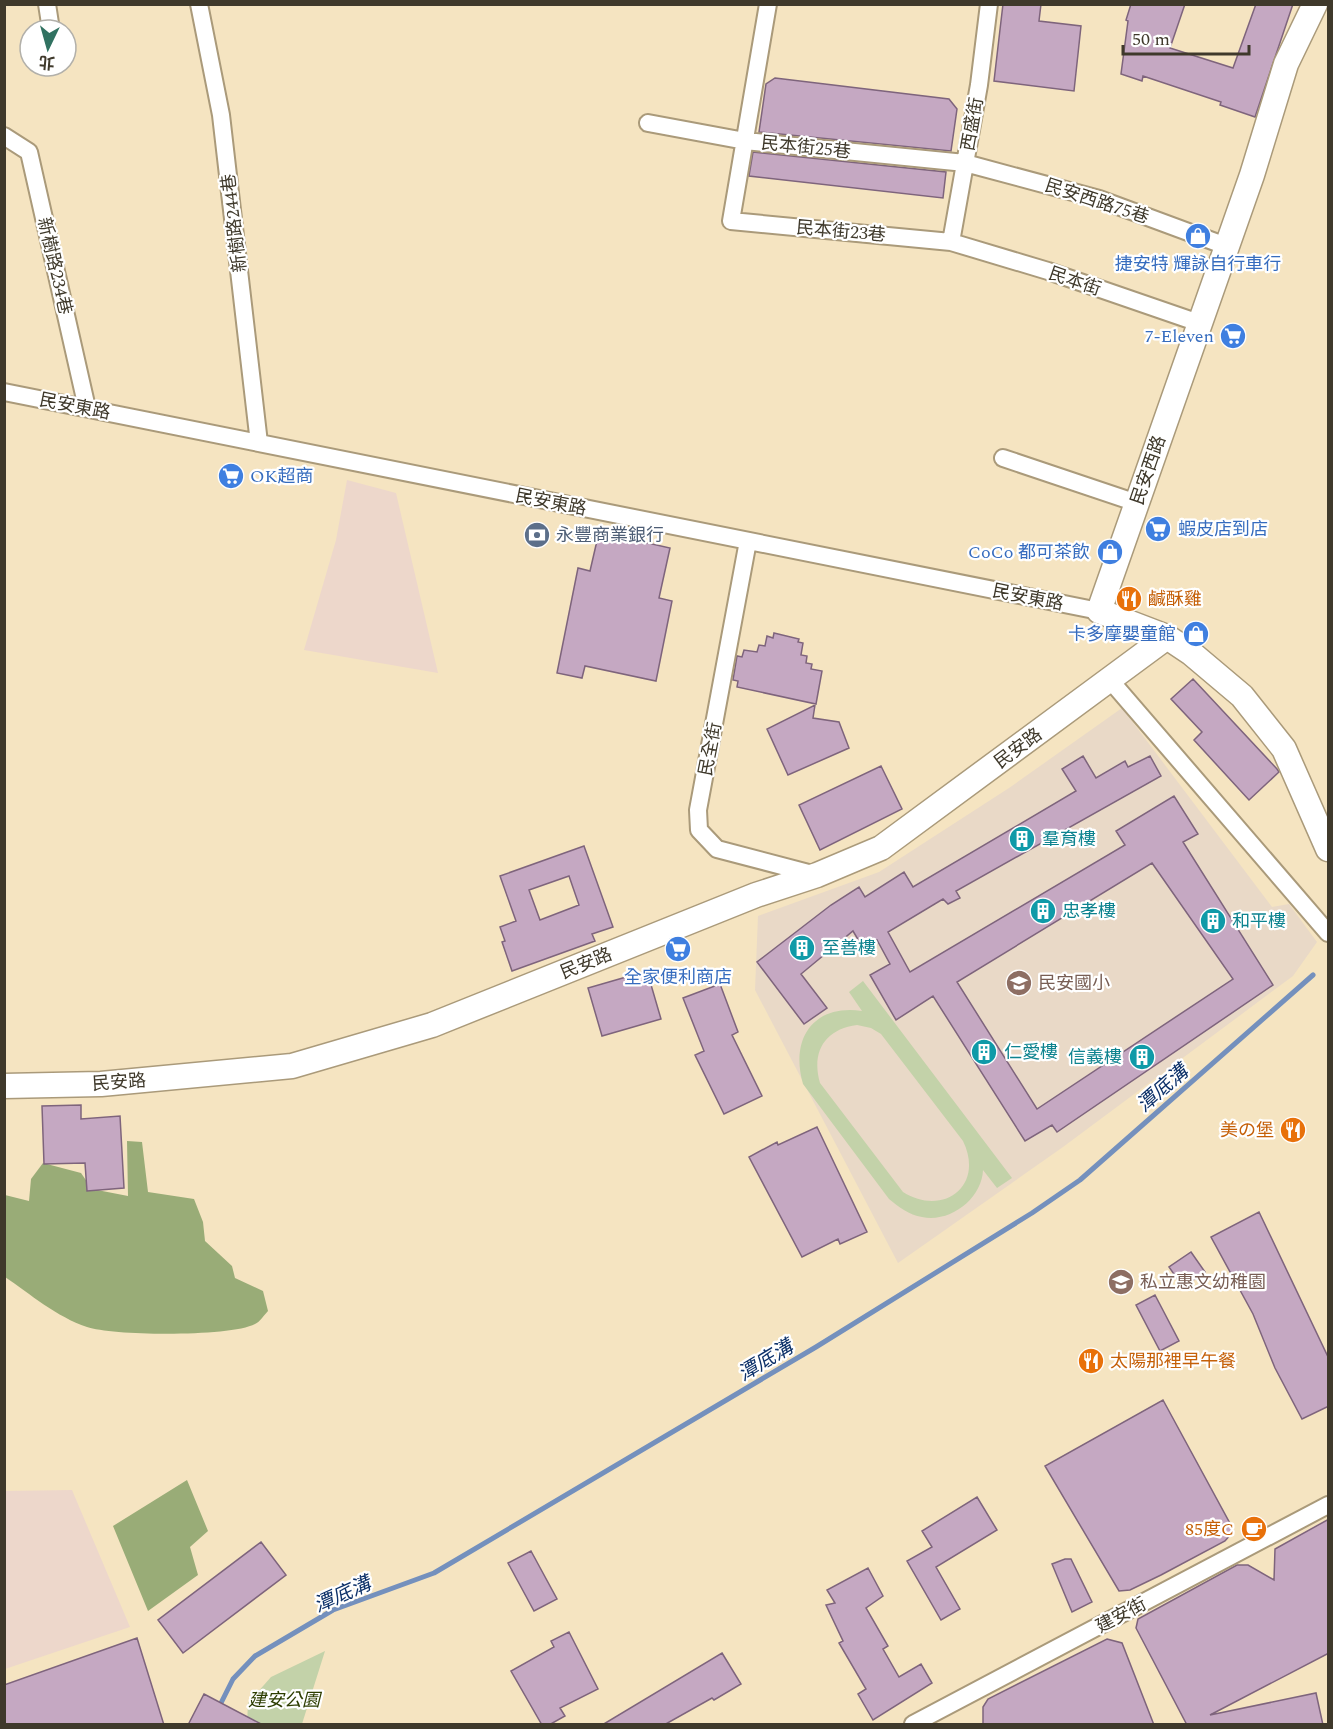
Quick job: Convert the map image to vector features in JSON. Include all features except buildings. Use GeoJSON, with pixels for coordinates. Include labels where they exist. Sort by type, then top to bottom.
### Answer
{"type":"FeatureCollection","features":[{"type":"Feature","properties":{"kind":"street","name":"新樹路244巷"},"geometry":{"type":"LineString","coordinates":[[199,4],[221,115],[259,443]]}},
{"type":"Feature","properties":{"kind":"street"},"geometry":{"type":"LineString","coordinates":[[745,141],[768,4]]}},
{"type":"Feature","properties":{"kind":"street","name":"西盛街"},"geometry":{"type":"LineString","coordinates":[[951,242],[989,4]]}},
{"type":"Feature","properties":{"kind":"street","name":"民安西路"},"geometry":{"type":"LineString","coordinates":[[1098,611],[1260,150],[1286,64],[1315,4]]}},
{"type":"Feature","properties":{"kind":"street","name":"民本街25巷"},"geometry":{"type":"LineString","coordinates":[[648,123],[745,141],[965,163]]}},
{"type":"Feature","properties":{"kind":"street","name":"新樹路234巷"},"geometry":{"type":"LineString","coordinates":[[4,136],[29,152],[87,408]]}},
{"type":"Feature","properties":{"kind":"street","name":"民本街23巷"},"geometry":{"type":"LineString","coordinates":[[745,141],[731,221],[951,242]]}},
{"type":"Feature","properties":{"kind":"street","name":"民安西路75巷"},"geometry":{"type":"LineString","coordinates":[[965,163],[1099,199],[1226,246]]}},
{"type":"Feature","properties":{"kind":"street","name":"民本街"},"geometry":{"type":"LineString","coordinates":[[951,242],[1048,271],[1199,323]]}},
{"type":"Feature","properties":{"kind":"street","name":"民安東路"},"geometry":{"type":"LineString","coordinates":[[4,392],[1098,611]]}},
{"type":"Feature","properties":{"kind":"street"},"geometry":{"type":"LineString","coordinates":[[1003,458],[1137,503]]}},
{"type":"Feature","properties":{"kind":"street","name":"民全街"},"geometry":{"type":"LineString","coordinates":[[748,541],[699,810],[699,830],[717,849],[817,875]]}},
{"type":"Feature","properties":{"kind":"street"},"geometry":{"type":"LineString","coordinates":[[1098,611],[1167,637],[1191,653],[1242,696],[1284,749],[1329,849]]}},
{"type":"Feature","properties":{"kind":"street","name":"民安路"},"geometry":{"type":"LineString","coordinates":[[4,1086],[101,1084],[292,1065],[432,1025],[756,895],[817,875],[881,848],[1167,637]]}},
{"type":"Feature","properties":{"kind":"street"},"geometry":{"type":"LineString","coordinates":[[1110,680],[1329,933]]}},
{"type":"Feature","properties":{"kind":"street","name":"建安街"},"geometry":{"type":"LineString","coordinates":[[913,1725],[1329,1505]]}},
{"type":"Feature","properties":{"kind":"shaded area"},"geometry":{"type":"Polygon","coordinates":[[[347,480],[396,493],[438,673],[304,650],[336,540],[347,480]]]}},
{"type":"Feature","properties":{"kind":"shaded area","name":"民安國小"},"geometry":{"type":"Polygon","coordinates":[[[1122,708],[1272,907],[1289,904],[1317,942],[1293,976],[1063,1147],[898,1263],[755,990],[758,916],[879,872],[1009,788],[1122,708]]]}},
{"type":"Feature","properties":{"kind":"shaded area"},"geometry":{"type":"Polygon","coordinates":[[[72,1490],[130,1627],[5,1669],[5,1491],[72,1490]]]}},
{"type":"Feature","properties":{"kind":"green space"},"geometry":{"type":"Polygon","coordinates":[[[863,981],[1012,1178],[997,1188],[983,1170],[977,1190],[971,1199],[954,1212],[933,1218],[917,1216],[889,1199],[803,1084],[800,1053],[803,1039],[809,1028],[818,1019],[830,1013],[845,1010],[862,1011],[849,992],[863,981]],[[857,1025],[846,1027],[829,1037],[819,1052],[817,1061],[820,1083],[903,1192],[918,1199],[932,1201],[945,1199],[956,1193],[964,1184],[969,1171],[963,1141],[881,1034],[871,1028],[857,1025]]]}},
{"type":"Feature","properties":{"kind":"green space"},"geometry":{"type":"Polygon","coordinates":[[[127,1141],[142,1142],[148,1192],[194,1199],[203,1222],[205,1241],[232,1266],[235,1278],[263,1291],[268,1311],[257,1323],[242,1328],[198,1333],[172,1334],[101,1330],[87,1327],[65,1317],[5,1277],[5,1195],[29,1201],[31,1179],[43,1163],[81,1173],[92,1189],[128,1196],[127,1141]]]}},
{"type":"Feature","properties":{"kind":"green space"},"geometry":{"type":"Polygon","coordinates":[[[187,1480],[208,1531],[190,1547],[198,1575],[148,1611],[113,1526],[187,1480]]]}},
{"type":"Feature","properties":{"kind":"green space","name":"建安公園"},"geometry":{"type":"Polygon","coordinates":[[[325,1651],[302,1724],[247,1724],[248,1703],[271,1677],[325,1651]]]}},
{"type":"Feature","properties":{"kind":"waterway","name":"潭底溝"},"geometry":{"type":"LineString","coordinates":[[219,1707],[233,1679],[255,1656],[333,1610],[434,1573],[816,1347],[1032,1213],[1080,1180],[1313,975]]}},
{"type":"Feature","properties":{"kind":"place","name":"捷安特 輝詠自行車行"},"geometry":{"type":"Point","coordinates":[1198,236]}},
{"type":"Feature","properties":{"kind":"place","name":"7-Eleven"},"geometry":{"type":"Point","coordinates":[1233,336]}},
{"type":"Feature","properties":{"kind":"place","name":"OK超商"},"geometry":{"type":"Point","coordinates":[231,476]}},
{"type":"Feature","properties":{"kind":"place","name":"蝦皮店到店"},"geometry":{"type":"Point","coordinates":[1158,529]}},
{"type":"Feature","properties":{"kind":"place","name":"永豐商業銀行"},"geometry":{"type":"Point","coordinates":[537,535]}},
{"type":"Feature","properties":{"kind":"place","name":"CoCo 都可茶飲"},"geometry":{"type":"Point","coordinates":[1110,552]}},
{"type":"Feature","properties":{"kind":"place","name":"鹹酥雞"},"geometry":{"type":"Point","coordinates":[1129,599]}},
{"type":"Feature","properties":{"kind":"place","name":"卡多摩嬰童館"},"geometry":{"type":"Point","coordinates":[1196,634]}},
{"type":"Feature","properties":{"kind":"place","name":"羣育樓"},"geometry":{"type":"Point","coordinates":[1022,839]}},
{"type":"Feature","properties":{"kind":"place","name":"忠孝樓"},"geometry":{"type":"Point","coordinates":[1043,911]}},
{"type":"Feature","properties":{"kind":"place","name":"和平樓"},"geometry":{"type":"Point","coordinates":[1213,921]}},
{"type":"Feature","properties":{"kind":"place","name":"至善樓"},"geometry":{"type":"Point","coordinates":[802,948]}},
{"type":"Feature","properties":{"kind":"place","name":"全家便利商店"},"geometry":{"type":"Point","coordinates":[678,949]}},
{"type":"Feature","properties":{"kind":"place","name":"民安國小"},"geometry":{"type":"Point","coordinates":[1019,983]}},
{"type":"Feature","properties":{"kind":"place","name":"仁愛樓"},"geometry":{"type":"Point","coordinates":[984,1052]}},
{"type":"Feature","properties":{"kind":"place","name":"信義樓"},"geometry":{"type":"Point","coordinates":[1142,1057]}},
{"type":"Feature","properties":{"kind":"place","name":"美の堡"},"geometry":{"type":"Point","coordinates":[1293,1130]}},
{"type":"Feature","properties":{"kind":"place","name":"私立惠文幼稚園"},"geometry":{"type":"Point","coordinates":[1121,1282]}},
{"type":"Feature","properties":{"kind":"place","name":"太陽那裡早午餐"},"geometry":{"type":"Point","coordinates":[1091,1361]}},
{"type":"Feature","properties":{"kind":"place","name":"85度C"},"geometry":{"type":"Point","coordinates":[1254,1529]}}]}
